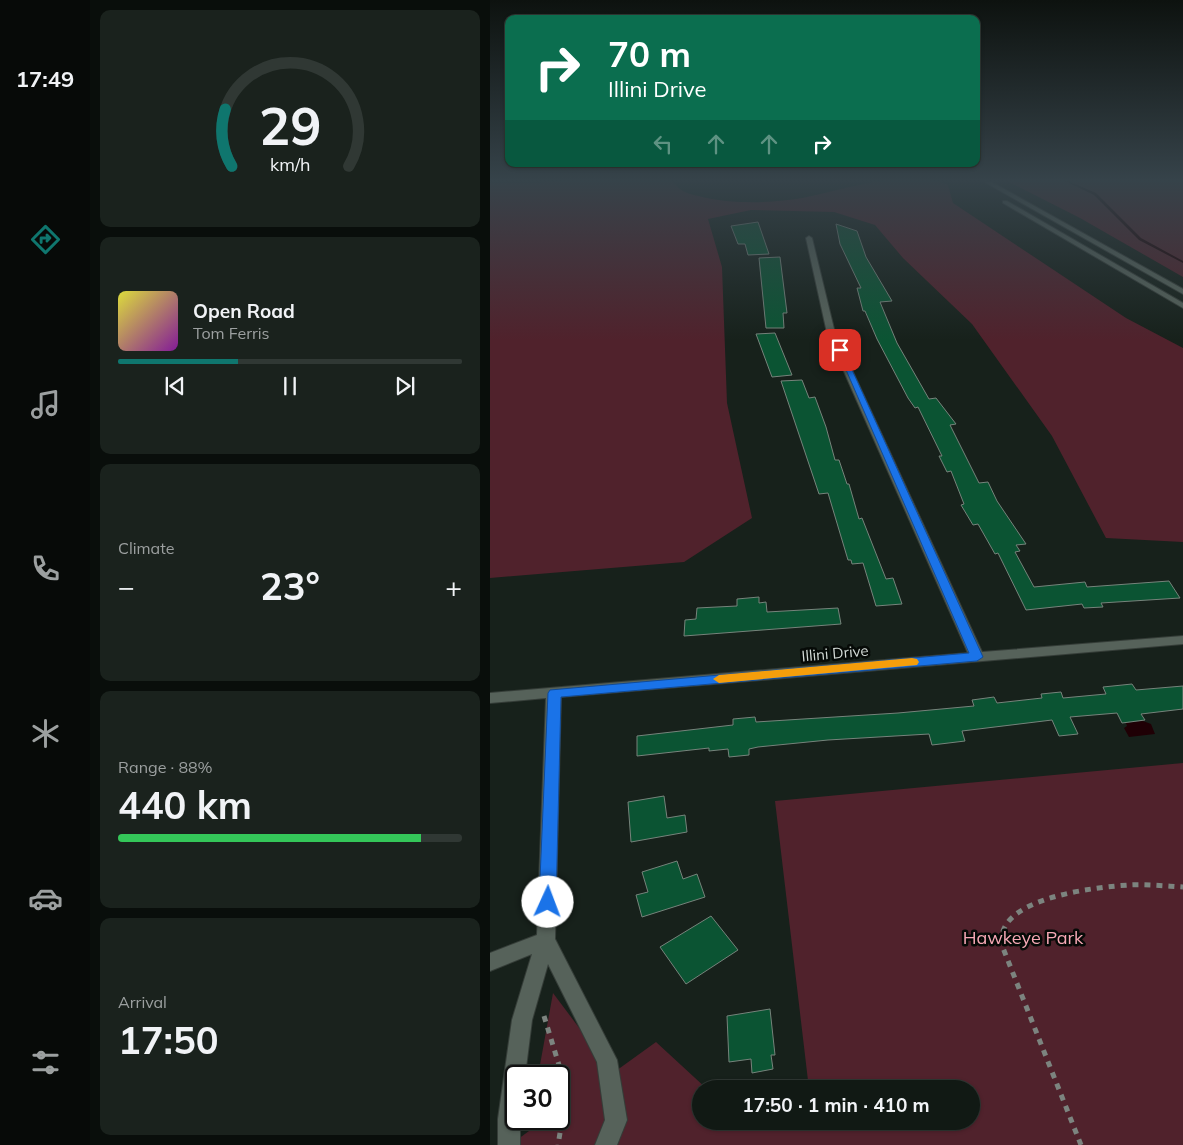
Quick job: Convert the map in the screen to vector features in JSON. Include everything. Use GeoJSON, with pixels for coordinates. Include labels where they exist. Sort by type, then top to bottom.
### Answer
{"type":"FeatureCollection","features":[{"type":"Feature","properties":{"kind":"street"},"geometry":{"type":"LineString","coordinates":[[1058,233],[1183,306]]}},
{"type":"Feature","properties":{"kind":"street"},"geometry":{"type":"LineString","coordinates":[[1080,233],[1183,292]]}},
{"type":"Feature","properties":{"kind":"street"},"geometry":{"type":"LineString","coordinates":[[809,238],[831,332],[977,657]]}},
{"type":"Feature","properties":{"kind":"street","name":"Illini Drive"},"geometry":{"type":"LineString","coordinates":[[490,698],[1183,640]]}},
{"type":"Feature","properties":{"kind":"street"},"geometry":{"type":"LineString","coordinates":[[508,1145],[509,1119],[522,1020],[546,940],[554,693]]}},
{"type":"Feature","properties":{"kind":"street"},"geometry":{"type":"LineString","coordinates":[[490,962],[546,940]]}},
{"type":"Feature","properties":{"kind":"street"},"geometry":{"type":"LineString","coordinates":[[546,940],[607,1060],[616,1120],[606,1145]]}},
{"type":"Feature","properties":{"kind":"path"},"geometry":{"type":"LineString","coordinates":[[1081,1145],[1010,967],[1000,937],[1006,922],[1019,911],[1047,898],[1129,885],[1183,887]]}},
{"type":"Feature","properties":{"kind":"path"},"geometry":{"type":"LineString","coordinates":[[544,1007],[563,1078],[563,1115],[558,1145]]}},
{"type":"Feature","properties":{"kind":"green space"},"geometry":{"type":"Polygon","coordinates":[[[490,233],[712,233],[722,267],[727,403],[752,518],[684,562],[490,578],[490,233]]]}},
{"type":"Feature","properties":{"kind":"green space"},"geometry":{"type":"Polygon","coordinates":[[[882,233],[999,233],[1126,318],[1183,348],[1183,542],[1106,538],[1052,436],[972,324],[903,258],[882,233]]]}},
{"type":"Feature","properties":{"kind":"green space"},"geometry":{"type":"Polygon","coordinates":[[[1107,233],[1183,233],[1183,277],[1107,233]]]}},
{"type":"Feature","properties":{"kind":"green space","name":"Hawkeye Park"},"geometry":{"type":"Polygon","coordinates":[[[1183,763],[1183,1145],[510,1145],[529,1130],[570,1130],[570,1065],[540,1065],[553,993],[613,1073],[656,1042],[697,1080],[692,1080],[692,1130],[980,1130],[980,1080],[808,1080],[775,801],[1183,763]]]}},
{"type":"Feature","properties":{"kind":"shaded area"},"geometry":{"type":"Polygon","coordinates":[[[1143,721],[1151,724],[1155,734],[1129,737],[1124,728],[1127,726],[1126,723],[1143,721]]]}},
{"type":"Feature","properties":{"kind":"building"},"geometry":{"type":"Polygon","coordinates":[[[734,233],[762,233],[769,254],[748,255],[745,244],[738,244],[734,233]]]}},
{"type":"Feature","properties":{"kind":"building"},"geometry":{"type":"Polygon","coordinates":[[[838,233],[858,233],[866,257],[892,301],[880,302],[897,343],[929,399],[936,398],[956,424],[950,425],[979,483],[988,482],[997,501],[1026,544],[1016,545],[1020,551],[1015,552],[1034,587],[1085,582],[1087,587],[1169,581],[1180,598],[1101,603],[1103,607],[1084,608],[1082,604],[1026,610],[998,553],[995,554],[978,524],[973,525],[961,505],[964,504],[951,471],[947,472],[939,456],[942,456],[918,407],[915,408],[908,398],[877,339],[865,311],[863,311],[857,288],[861,288],[840,244],[838,233]]]}},
{"type":"Feature","properties":{"kind":"building"},"geometry":{"type":"Polygon","coordinates":[[[780,257],[787,313],[783,313],[784,328],[766,328],[759,258],[780,257]]]}},
{"type":"Feature","properties":{"kind":"building"},"geometry":{"type":"Polygon","coordinates":[[[775,333],[792,375],[772,377],[756,334],[775,333]]]}},
{"type":"Feature","properties":{"kind":"building"},"geometry":{"type":"Polygon","coordinates":[[[802,380],[809,398],[815,397],[835,460],[839,460],[847,484],[849,484],[859,519],[862,518],[886,579],[893,578],[902,604],[876,606],[863,563],[852,564],[851,560],[848,560],[828,493],[819,494],[781,381],[802,380]]]}},
{"type":"Feature","properties":{"kind":"building"},"geometry":{"type":"Polygon","coordinates":[[[759,597],[759,603],[766,602],[767,612],[838,608],[841,624],[684,636],[685,620],[696,619],[697,608],[737,606],[737,599],[759,597]]]}},
{"type":"Feature","properties":{"kind":"building"},"geometry":{"type":"Polygon","coordinates":[[[1132,684],[1136,690],[1183,686],[1183,709],[1141,714],[1145,720],[1122,723],[1117,713],[1070,717],[1078,734],[1059,736],[1052,720],[962,731],[965,741],[932,745],[929,734],[828,740],[758,747],[749,749],[749,755],[729,757],[728,749],[709,751],[709,748],[637,756],[637,736],[733,725],[733,719],[755,717],[756,722],[898,713],[974,706],[972,700],[994,697],[997,703],[1042,698],[1041,694],[1061,692],[1063,698],[1106,694],[1103,687],[1132,684]]]}},
{"type":"Feature","properties":{"kind":"building"},"geometry":{"type":"Polygon","coordinates":[[[664,796],[667,818],[685,815],[687,832],[631,842],[628,802],[664,796]]]}},
{"type":"Feature","properties":{"kind":"building"},"geometry":{"type":"Polygon","coordinates":[[[677,861],[683,879],[697,874],[705,897],[642,917],[636,895],[648,892],[642,872],[677,861]]]}},
{"type":"Feature","properties":{"kind":"building"},"geometry":{"type":"Polygon","coordinates":[[[711,916],[738,950],[686,984],[660,947],[711,916]]]}},
{"type":"Feature","properties":{"kind":"building"},"geometry":{"type":"Polygon","coordinates":[[[770,1009],[775,1055],[771,1055],[773,1069],[752,1073],[751,1059],[729,1062],[727,1016],[770,1009]]]}},
{"type":"Feature","properties":{"kind":"waterway"},"geometry":{"type":"LineString","coordinates":[[1134,233],[1140,239],[1183,262]]}},
{"type":"Feature","properties":{"kind":"slow traffic"},"geometry":{"type":"LineString","coordinates":[[719,679],[912,662]]}},
{"type":"Feature","properties":{"kind":"route"},"geometry":{"type":"LineString","coordinates":[[548,902],[554,693],[977,657],[840,350]]}}]}
